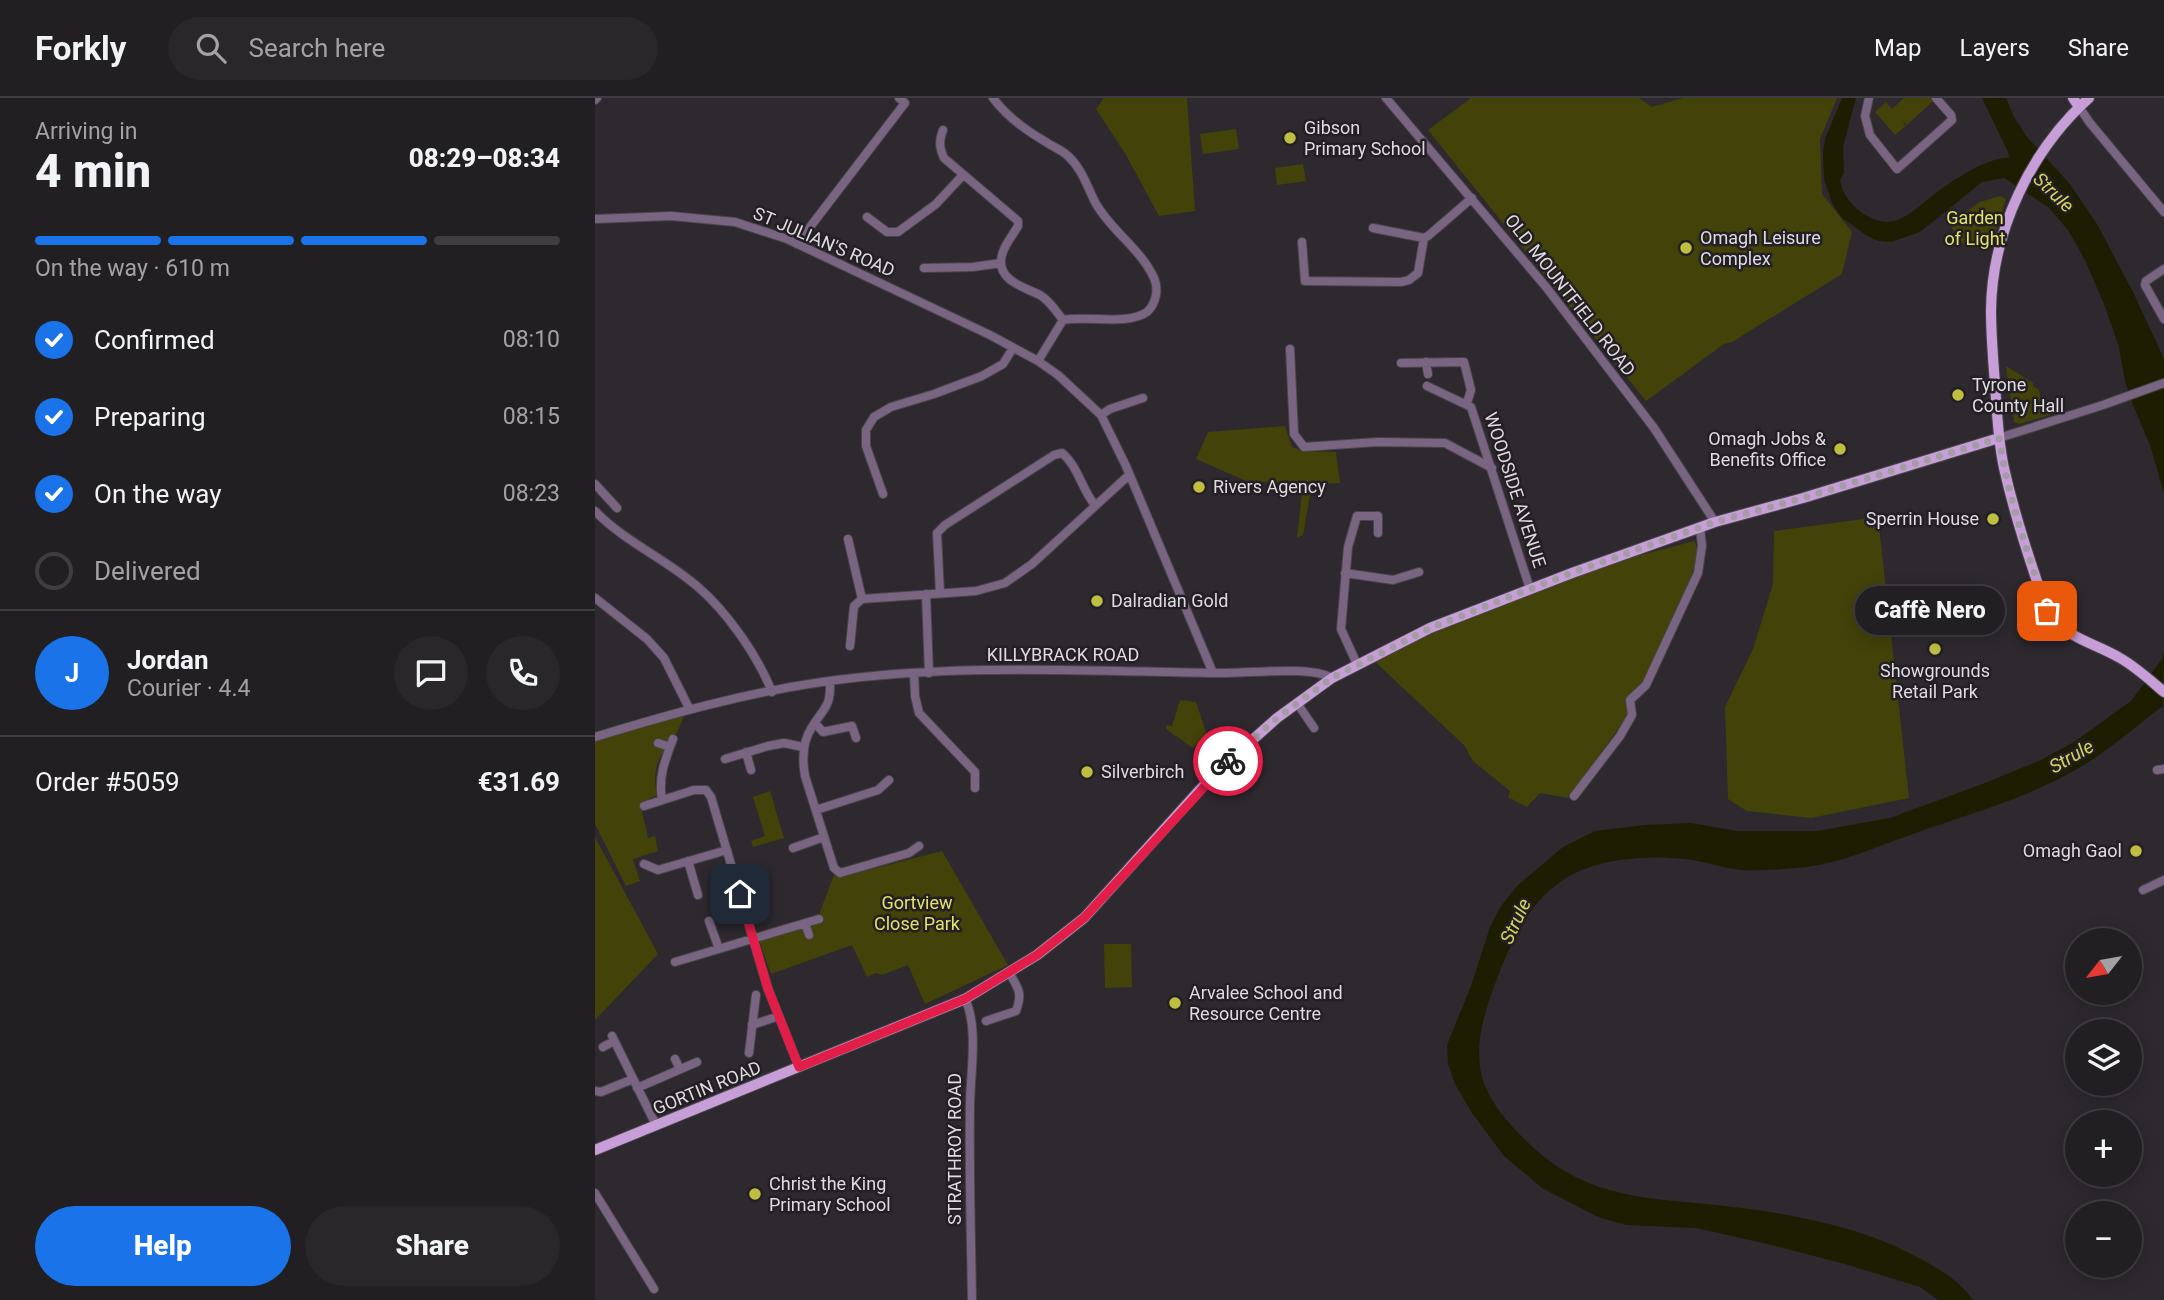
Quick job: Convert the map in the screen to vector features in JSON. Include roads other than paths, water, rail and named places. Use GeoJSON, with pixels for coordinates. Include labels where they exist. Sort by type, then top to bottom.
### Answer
{"type":"FeatureCollection","features":[{"type":"Feature","properties":{"kind":"main road"},"geometry":{"type":"LineString","coordinates":[[2089,98],[2076,102],[2047,146],[2019,194],[2001,242],[1991,307],[1999,438],[2012,498],[2047,611],[2063,630],[2119,657],[2164,692]]}},
{"type":"Feature","properties":{"kind":"main road","name":"GORTIN ROAD"},"geometry":{"type":"LineString","coordinates":[[595,1150],[965,999],[1037,955],[1084,918],[1233,756],[1297,703],[1357,664],[1430,628],[1700,527],[1999,438]]}},
{"type":"Feature","properties":{"kind":"street"},"geometry":{"type":"LineString","coordinates":[[993,98],[1021,127],[1068,156],[1086,179],[1096,204],[1147,265],[1156,280],[1155,300],[1144,314],[1125,318],[1063,320]]}},
{"type":"Feature","properties":{"kind":"street","name":"OLD MOUNTFIELD ROAD"},"geometry":{"type":"LineString","coordinates":[[1386,98],[1546,287],[1654,428],[1715,522]]}},
{"type":"Feature","properties":{"kind":"street"},"geometry":{"type":"LineString","coordinates":[[1869,98],[1865,116],[1870,135],[1897,169],[1951,120],[1951,115],[1936,98]]}},
{"type":"Feature","properties":{"kind":"street"},"geometry":{"type":"LineString","coordinates":[[797,244],[902,101]]}},
{"type":"Feature","properties":{"kind":"street"},"geometry":{"type":"LineString","coordinates":[[2076,102],[2090,123],[2164,212]]}},
{"type":"Feature","properties":{"kind":"street"},"geometry":{"type":"LineString","coordinates":[[943,130],[939,141],[944,158],[1017,221],[1018,226],[1002,254],[1003,272],[1021,288],[1042,296],[1063,320]]}},
{"type":"Feature","properties":{"kind":"street"},"geometry":{"type":"LineString","coordinates":[[867,217],[887,232],[898,232],[936,204],[963,175]]}},
{"type":"Feature","properties":{"kind":"street"},"geometry":{"type":"LineString","coordinates":[[1373,228],[1424,238],[1472,198]]}},
{"type":"Feature","properties":{"kind":"street","name":"ST JULIAN'S ROAD"},"geometry":{"type":"LineString","coordinates":[[595,219],[671,216],[735,222],[797,244],[990,335],[1038,361],[1058,375],[1101,415]]}},
{"type":"Feature","properties":{"kind":"street"},"geometry":{"type":"LineString","coordinates":[[1302,242],[1305,281],[1401,282],[1418,272],[1424,238]]}},
{"type":"Feature","properties":{"kind":"street"},"geometry":{"type":"LineString","coordinates":[[924,268],[973,267],[1001,263]]}},
{"type":"Feature","properties":{"kind":"street"},"geometry":{"type":"LineString","coordinates":[[2164,269],[2146,281],[2145,285],[2164,319]]}},
{"type":"Feature","properties":{"kind":"street"},"geometry":{"type":"LineString","coordinates":[[1038,361],[1063,320]]}},
{"type":"Feature","properties":{"kind":"street"},"geometry":{"type":"LineString","coordinates":[[883,494],[866,446],[866,430],[874,417],[891,407],[982,376],[1003,364],[1013,348]]}},
{"type":"Feature","properties":{"kind":"street"},"geometry":{"type":"LineString","coordinates":[[1290,349],[1294,434],[1304,447],[1377,442],[1445,443],[1492,468]]}},
{"type":"Feature","properties":{"kind":"street"},"geometry":{"type":"LineString","coordinates":[[1426,362],[1428,374]]}},
{"type":"Feature","properties":{"kind":"street"},"geometry":{"type":"LineString","coordinates":[[1401,363],[1464,362],[1471,390],[1467,403]]}},
{"type":"Feature","properties":{"kind":"street"},"geometry":{"type":"LineString","coordinates":[[1999,438],[2164,383]]}},
{"type":"Feature","properties":{"kind":"street","name":"WOODSIDE AVENUE"},"geometry":{"type":"LineString","coordinates":[[1427,386],[1471,407],[1530,589]]}},
{"type":"Feature","properties":{"kind":"street"},"geometry":{"type":"LineString","coordinates":[[1143,398],[1101,415],[1213,673]]}},
{"type":"Feature","properties":{"kind":"street"},"geometry":{"type":"LineString","coordinates":[[940,593],[937,533],[945,525],[1054,455],[1062,453],[1069,459],[1086,495],[1095,505]]}},
{"type":"Feature","properties":{"kind":"street"},"geometry":{"type":"LineString","coordinates":[[850,646],[854,606],[862,599],[977,591],[1005,583],[1032,564],[1129,475]]}},
{"type":"Feature","properties":{"kind":"street"},"geometry":{"type":"LineString","coordinates":[[595,484],[617,508]]}},
{"type":"Feature","properties":{"kind":"street"},"geometry":{"type":"LineString","coordinates":[[595,511],[610,526],[699,587],[730,621],[754,657],[772,692]]}},
{"type":"Feature","properties":{"kind":"street"},"geometry":{"type":"LineString","coordinates":[[1357,664],[1341,629],[1347,547],[1357,516],[1378,516],[1378,533]]}},
{"type":"Feature","properties":{"kind":"street"},"geometry":{"type":"LineString","coordinates":[[1574,796],[1620,736],[1632,715],[1630,699],[1646,685],[1698,573],[1702,546],[1700,527]]}},
{"type":"Feature","properties":{"kind":"street"},"geometry":{"type":"LineString","coordinates":[[848,539],[862,599]]}},
{"type":"Feature","properties":{"kind":"street"},"geometry":{"type":"LineString","coordinates":[[1346,573],[1394,580],[1419,572]]}},
{"type":"Feature","properties":{"kind":"street"},"geometry":{"type":"LineString","coordinates":[[926,594],[929,673]]}},
{"type":"Feature","properties":{"kind":"street"},"geometry":{"type":"LineString","coordinates":[[595,598],[647,639],[664,658],[689,708]]}},
{"type":"Feature","properties":{"kind":"street","name":"KILLYBRACK ROAD"},"geometry":{"type":"LineString","coordinates":[[595,737],[689,708],[830,681],[914,673],[1027,669],[1304,672],[1324,674],[1332,678]]}},
{"type":"Feature","properties":{"kind":"street"},"geometry":{"type":"LineString","coordinates":[[914,673],[919,713],[975,772],[975,788]]}},
{"type":"Feature","properties":{"kind":"street"},"geometry":{"type":"LineString","coordinates":[[830,681],[831,695],[826,710],[814,723],[803,747],[802,761],[834,868],[840,873],[909,853],[919,846]]}},
{"type":"Feature","properties":{"kind":"street"},"geometry":{"type":"LineString","coordinates":[[1297,703],[1314,728]]}},
{"type":"Feature","properties":{"kind":"street"},"geometry":{"type":"LineString","coordinates":[[814,723],[823,732],[852,726],[856,738]]}},
{"type":"Feature","properties":{"kind":"street"},"geometry":{"type":"LineString","coordinates":[[659,743],[671,743],[661,772],[662,800]]}},
{"type":"Feature","properties":{"kind":"street"},"geometry":{"type":"LineString","coordinates":[[725,759],[784,743],[803,747]]}},
{"type":"Feature","properties":{"kind":"street"},"geometry":{"type":"LineString","coordinates":[[746,752],[751,770]]}},
{"type":"Feature","properties":{"kind":"street"},"geometry":{"type":"LineString","coordinates":[[816,810],[878,790],[890,780]]}},
{"type":"Feature","properties":{"kind":"street"},"geometry":{"type":"LineString","coordinates":[[644,806],[694,790],[706,790],[711,797],[768,989],[799,1067]]}},
{"type":"Feature","properties":{"kind":"street"},"geometry":{"type":"LineString","coordinates":[[793,848],[824,837]]}},
{"type":"Feature","properties":{"kind":"street"},"geometry":{"type":"LineString","coordinates":[[644,864],[658,870],[727,849]]}},
{"type":"Feature","properties":{"kind":"street"},"geometry":{"type":"LineString","coordinates":[[688,861],[698,894]]}},
{"type":"Feature","properties":{"kind":"street"},"geometry":{"type":"LineString","coordinates":[[2143,890],[2164,880]]}},
{"type":"Feature","properties":{"kind":"street"},"geometry":{"type":"LineString","coordinates":[[675,962],[819,919]]}},
{"type":"Feature","properties":{"kind":"street"},"geometry":{"type":"LineString","coordinates":[[709,921],[719,949]]}},
{"type":"Feature","properties":{"kind":"street"},"geometry":{"type":"LineString","coordinates":[[805,923],[809,935]]}},
{"type":"Feature","properties":{"kind":"street"},"geometry":{"type":"LineString","coordinates":[[986,1021],[1016,1011],[1021,998],[1020,991],[1009,972]]}},
{"type":"Feature","properties":{"kind":"street"},"geometry":{"type":"LineString","coordinates":[[749,1053],[756,995]]}},
{"type":"Feature","properties":{"kind":"street","name":"STRATHROY ROAD"},"geometry":{"type":"LineString","coordinates":[[965,999],[970,1010],[972,1040],[969,1132],[972,1300]]}},
{"type":"Feature","properties":{"kind":"street"},"geometry":{"type":"LineString","coordinates":[[752,1024],[779,1016]]}},
{"type":"Feature","properties":{"kind":"street"},"geometry":{"type":"LineString","coordinates":[[603,1047],[613,1038],[656,1125]]}},
{"type":"Feature","properties":{"kind":"street"},"geometry":{"type":"LineString","coordinates":[[675,1059],[680,1069]]}},
{"type":"Feature","properties":{"kind":"street"},"geometry":{"type":"LineString","coordinates":[[637,1088],[697,1062]]}},
{"type":"Feature","properties":{"kind":"street"},"geometry":{"type":"LineString","coordinates":[[595,1091],[601,1092],[633,1079]]}},
{"type":"Feature","properties":{"kind":"street"},"geometry":{"type":"LineString","coordinates":[[595,1194],[654,1289]]}},
{"type":"Feature","properties":{"kind":"water","name":"Strule"},"geometry":{"type":"Polygon","coordinates":[[[1842,98],[1856,98],[1843,147],[1844,172],[1840,181],[1843,190],[1850,202],[1861,212],[1872,218],[1891,222],[1907,215],[1969,171],[1990,161],[2009,158],[1982,98],[2006,98],[2027,137],[2069,183],[2097,224],[2164,359],[2164,493],[2150,445],[2125,381],[2119,347],[2104,304],[2085,260],[2068,230],[2048,207],[2004,178],[1982,182],[1920,232],[1891,242],[1867,236],[1841,217],[1832,203],[1824,179],[1825,139],[1842,98]]]}},
{"type":"Feature","properties":{"kind":"water","name":"Strule"},"geometry":{"type":"Polygon","coordinates":[[[2164,651],[2163,706],[2082,766],[2008,801],[1819,865],[1774,870],[1741,870],[1685,859],[1657,857],[1613,861],[1573,874],[1546,893],[1526,918],[1504,961],[1486,1009],[1479,1055],[1487,1090],[1500,1112],[1517,1132],[1555,1165],[1576,1177],[1620,1193],[1793,1216],[1871,1236],[1940,1270],[1961,1286],[1973,1300],[1938,1300],[1920,1287],[1845,1264],[1696,1228],[1626,1225],[1598,1217],[1542,1188],[1504,1156],[1472,1113],[1455,1084],[1448,1064],[1447,1045],[1471,986],[1490,927],[1501,906],[1518,885],[1563,847],[1595,831],[1645,825],[1691,823],[1737,831],[1817,831],[1890,818],[2041,760],[2074,742],[2131,701],[2162,659],[2164,651]]]}},
{"type":"Feature","properties":{"kind":"place","name":"Gibson Primary School"},"geometry":{"type":"Point","coordinates":[1290,138]}},
{"type":"Feature","properties":{"kind":"place","name":"Omagh Leisure Complex"},"geometry":{"type":"Point","coordinates":[1686,248]}},
{"type":"Feature","properties":{"kind":"place","name":"Tyrone County Hall"},"geometry":{"type":"Point","coordinates":[1958,395]}},
{"type":"Feature","properties":{"kind":"place","name":"Omagh Jobs & Benefits Office"},"geometry":{"type":"Point","coordinates":[1840,449]}},
{"type":"Feature","properties":{"kind":"place","name":"Rivers Agency"},"geometry":{"type":"Point","coordinates":[1199,487]}},
{"type":"Feature","properties":{"kind":"place","name":"Sperrin House"},"geometry":{"type":"Point","coordinates":[1993,519]}},
{"type":"Feature","properties":{"kind":"place","name":"Dalradian Gold"},"geometry":{"type":"Point","coordinates":[1097,601]}},
{"type":"Feature","properties":{"kind":"place","name":"Caffè Nero"},"geometry":{"type":"Point","coordinates":[2047,611]}},
{"type":"Feature","properties":{"kind":"place","name":"Showgrounds Retail Park"},"geometry":{"type":"Point","coordinates":[1935,649]}},
{"type":"Feature","properties":{"kind":"place","name":"Silverbirch"},"geometry":{"type":"Point","coordinates":[1087,772]}},
{"type":"Feature","properties":{"kind":"place","name":"Omagh Gaol"},"geometry":{"type":"Point","coordinates":[2136,851]}},
{"type":"Feature","properties":{"kind":"place","name":"Arvalee School and Resource Centre"},"geometry":{"type":"Point","coordinates":[1175,1003]}},
{"type":"Feature","properties":{"kind":"place","name":"Christ the King Primary School"},"geometry":{"type":"Point","coordinates":[755,1194]}},
{"type":"Feature","properties":{"kind":"park label","name":"Garden of Light"},"geometry":{"type":"Point","coordinates":[1975,228]}},
{"type":"Feature","properties":{"kind":"park label","name":"Gortview Close Park"},"geometry":{"type":"Point","coordinates":[917,913]}}]}
